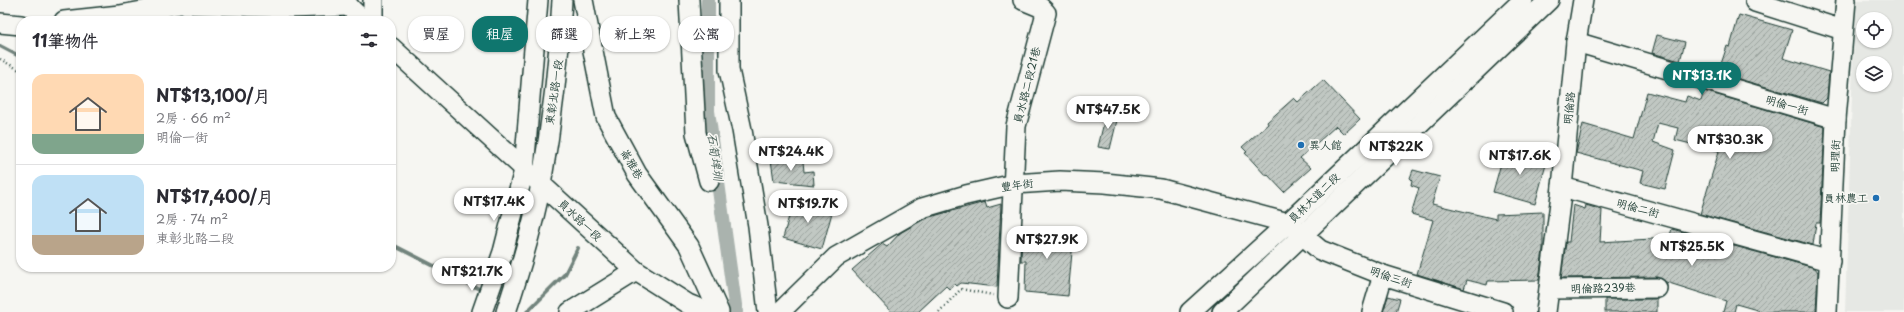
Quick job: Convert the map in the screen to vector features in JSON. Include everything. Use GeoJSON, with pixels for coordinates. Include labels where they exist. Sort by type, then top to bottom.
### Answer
{"type":"FeatureCollection","features":[{"type":"Feature","properties":{"kind":"street"},"geometry":{"type":"LineString","coordinates":[[373,0],[373,16]]}},
{"type":"Feature","properties":{"kind":"street","name":"東彰北路一段"},"geometry":{"type":"LineString","coordinates":[[482,311],[503,252],[524,170],[538,0]]}},
{"type":"Feature","properties":{"kind":"street","name":"東彰北路一段"},"geometry":{"type":"LineString","coordinates":[[506,312],[523,258],[541,184],[559,52],[562,0]]}},
{"type":"Feature","properties":{"kind":"street","name":"崙雅巷"},"geometry":{"type":"LineString","coordinates":[[583,0],[606,117],[637,174],[689,246],[719,312]]}},
{"type":"Feature","properties":{"kind":"street"},"geometry":{"type":"LineString","coordinates":[[689,0],[696,133],[709,181]]}},
{"type":"Feature","properties":{"kind":"street"},"geometry":{"type":"LineString","coordinates":[[729,0],[729,70],[742,130],[758,226],[768,312]]}},
{"type":"Feature","properties":{"kind":"street","name":"員水路二段21巷"},"geometry":{"type":"LineString","coordinates":[[1008,298],[1016,126],[1046,13],[1040,7],[1024,0]]}},
{"type":"Feature","properties":{"kind":"street","name":"員林大道二段"},"geometry":{"type":"LineString","coordinates":[[1190,312],[1524,0]]}},
{"type":"Feature","properties":{"kind":"street","name":"員林大道二段"},"geometry":{"type":"LineString","coordinates":[[1222,312],[1549,0]]}},
{"type":"Feature","properties":{"kind":"street","name":"明倫路"},"geometry":{"type":"LineString","coordinates":[[1546,312],[1562,187],[1576,42],[1583,0]]}},
{"type":"Feature","properties":{"kind":"street","name":"明理街"},"geometry":{"type":"LineString","coordinates":[[1827,312],[1836,119],[1846,0]]}},
{"type":"Feature","properties":{"kind":"street"},"geometry":{"type":"LineString","coordinates":[[1755,2],[1843,30]]}},
{"type":"Feature","properties":{"kind":"street"},"geometry":{"type":"LineString","coordinates":[[111,16],[181,4],[290,8],[346,3],[359,16]]}},
{"type":"Feature","properties":{"kind":"street"},"geometry":{"type":"LineString","coordinates":[[0,23],[16,25]]}},
{"type":"Feature","properties":{"kind":"street","name":"明倫一街"},"geometry":{"type":"LineString","coordinates":[[1576,42],[1836,119]]}},
{"type":"Feature","properties":{"kind":"street","name":"員水路一段"},"geometry":{"type":"LineString","coordinates":[[396,52],[636,272],[688,304],[708,312]]}},
{"type":"Feature","properties":{"kind":"street","name":"豐年街"},"geometry":{"type":"LineString","coordinates":[[780,312],[836,257],[922,208],[966,195],[1014,184],[1060,181],[1105,183],[1161,189],[1288,222]]}},
{"type":"Feature","properties":{"kind":"street","name":"明倫二街"},"geometry":{"type":"LineString","coordinates":[[1562,187],[1830,262]]}},
{"type":"Feature","properties":{"kind":"street","name":"明倫三街"},"geometry":{"type":"LineString","coordinates":[[1288,222],[1320,250],[1384,275],[1504,312]]}},
{"type":"Feature","properties":{"kind":"street"},"geometry":{"type":"LineString","coordinates":[[570,312],[636,272]]}},
{"type":"Feature","properties":{"kind":"street"},"geometry":{"type":"LineString","coordinates":[[1372,312],[1384,275]]}},
{"type":"Feature","properties":{"kind":"street","name":"明倫路239巷"},"geometry":{"type":"LineString","coordinates":[[1549,289],[1657,288]]}},
{"type":"Feature","properties":{"kind":"path"},"geometry":{"type":"LineString","coordinates":[[0,60],[16,68]]}},
{"type":"Feature","properties":{"kind":"path"},"geometry":{"type":"LineString","coordinates":[[939,312],[961,290],[1008,298]]}},
{"type":"Feature","properties":{"kind":"shaded area","name":"員林農工"},"geometry":{"type":"Polygon","coordinates":[[[1855,0],[1904,0],[1904,312],[1845,312],[1855,0]]]}},
{"type":"Feature","properties":{"kind":"building"},"geometry":{"type":"Polygon","coordinates":[[[1739,15],[1792,30],[1783,58],[1829,72],[1827,98],[1822,103],[1718,73],[1727,46],[1730,47],[1739,15]]]}},
{"type":"Feature","properties":{"kind":"building"},"geometry":{"type":"Polygon","coordinates":[[[1657,35],[1685,42],[1680,61],[1652,53],[1657,35]]]}},
{"type":"Feature","properties":{"kind":"building"},"geometry":{"type":"Polygon","coordinates":[[[1323,80],[1360,119],[1344,134],[1336,126],[1300,158],[1311,168],[1284,192],[1267,174],[1266,176],[1245,153],[1247,152],[1242,147],[1294,98],[1298,102],[1323,80]]]}},
{"type":"Feature","properties":{"kind":"building"},"geometry":{"type":"Polygon","coordinates":[[[1704,91],[1825,127],[1820,223],[1816,223],[1813,245],[1700,214],[1719,151],[1675,140],[1678,128],[1658,123],[1653,142],[1675,150],[1665,189],[1640,183],[1643,171],[1576,153],[1583,124],[1634,139],[1647,92],[1685,102],[1687,96],[1701,101],[1704,91]]]}},
{"type":"Feature","properties":{"kind":"building"},"geometry":{"type":"Polygon","coordinates":[[[1107,110],[1119,112],[1110,149],[1098,147],[1107,110]]]}},
{"type":"Feature","properties":{"kind":"building"},"geometry":{"type":"Polygon","coordinates":[[[1505,149],[1547,161],[1535,204],[1493,192],[1505,149]]]}},
{"type":"Feature","properties":{"kind":"building"},"geometry":{"type":"Polygon","coordinates":[[[788,158],[789,162],[803,161],[804,172],[813,171],[814,185],[774,181],[771,160],[788,158]]]}},
{"type":"Feature","properties":{"kind":"building"},"geometry":{"type":"Polygon","coordinates":[[[1413,170],[1440,177],[1432,204],[1496,219],[1496,214],[1543,212],[1543,250],[1539,280],[1488,281],[1487,285],[1467,280],[1464,289],[1417,274],[1433,220],[1411,214],[1419,188],[1411,185],[1412,180],[1410,178],[1413,170]]]}},
{"type":"Feature","properties":{"kind":"building"},"geometry":{"type":"Polygon","coordinates":[[[794,198],[833,209],[822,249],[783,238],[794,198]]]}},
{"type":"Feature","properties":{"kind":"building"},"geometry":{"type":"Polygon","coordinates":[[[985,202],[987,208],[1001,204],[997,287],[961,283],[957,286],[955,284],[949,289],[946,286],[918,312],[891,312],[852,270],[882,244],[887,247],[900,233],[926,218],[985,202]]]}},
{"type":"Feature","properties":{"kind":"building"},"geometry":{"type":"Polygon","coordinates":[[[1573,205],[1585,209],[1586,205],[1602,210],[1600,242],[1669,238],[1672,229],[1815,268],[1818,272],[1816,312],[1764,312],[1736,304],[1734,312],[1723,312],[1726,301],[1666,282],[1657,277],[1561,278],[1566,242],[1569,242],[1573,205]]]}},
{"type":"Feature","properties":{"kind":"building"},"geometry":{"type":"Polygon","coordinates":[[[1022,227],[1074,230],[1068,296],[1025,292],[1026,261],[1021,261],[1022,227]]]}},
{"type":"Feature","properties":{"kind":"building"},"geometry":{"type":"Polygon","coordinates":[[[1388,296],[1400,299],[1396,312],[1383,312],[1388,296]]]}},
{"type":"Feature","properties":{"kind":"building"},"geometry":{"type":"Polygon","coordinates":[[[1605,299],[1657,299],[1657,312],[1605,312],[1605,299]]]}},
{"type":"Feature","properties":{"kind":"waterway","name":"石筍埤圳"},"geometry":{"type":"LineString","coordinates":[[708,0],[708,111],[736,312]]}},
{"type":"Feature","properties":{"kind":"waterway"},"geometry":{"type":"LineString","coordinates":[[0,46],[16,54]]}},
{"type":"Feature","properties":{"kind":"waterway"},"geometry":{"type":"LineString","coordinates":[[396,247],[483,291]]}},
{"type":"Feature","properties":{"kind":"waterway"},"geometry":{"type":"LineString","coordinates":[[527,312],[565,274],[578,248]]}},
{"type":"Feature","properties":{"kind":"place","name":"異人館"},"geometry":{"type":"Point","coordinates":[1301,145]}},
{"type":"Feature","properties":{"kind":"place","name":"員林農工"},"geometry":{"type":"Point","coordinates":[1876,198]}}]}
